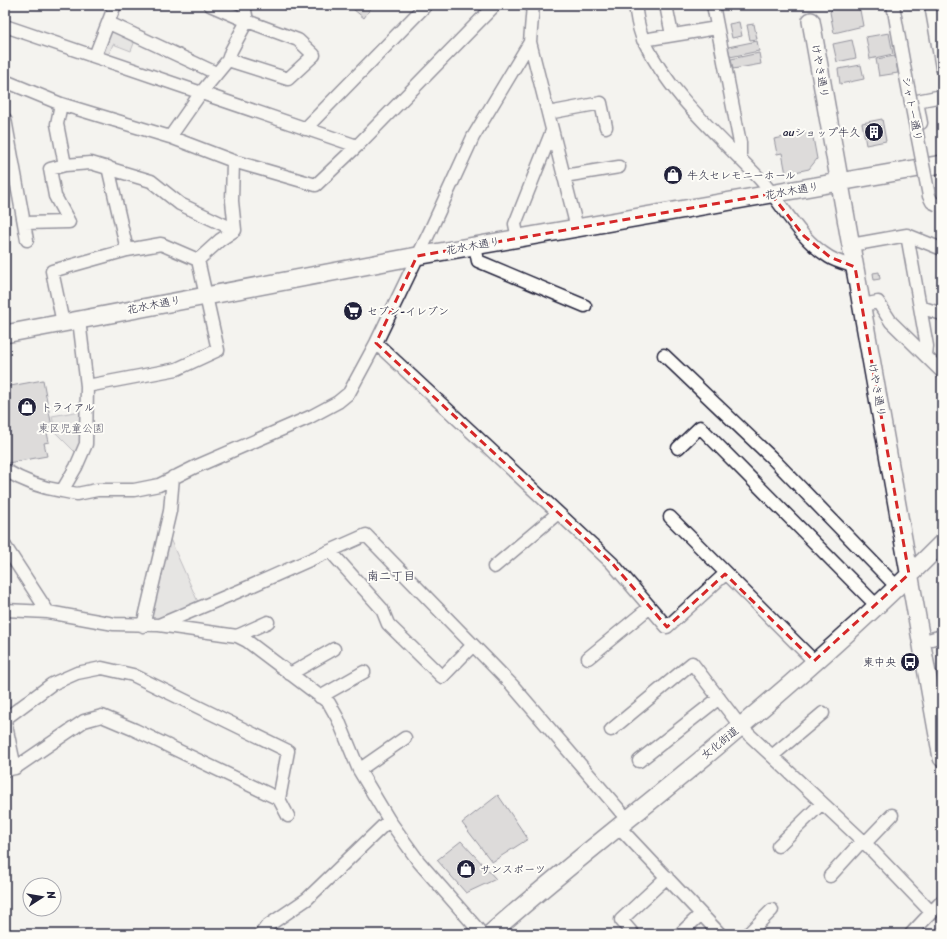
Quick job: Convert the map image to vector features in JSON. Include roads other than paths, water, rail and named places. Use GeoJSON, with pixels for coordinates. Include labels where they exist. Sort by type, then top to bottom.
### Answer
{"type":"FeatureCollection","features":[{"type":"Feature","properties":{"kind":"street"},"geometry":{"type":"LineString","coordinates":[[95,56],[115,5]]}},
{"type":"Feature","properties":{"kind":"street"},"geometry":{"type":"LineString","coordinates":[[210,5],[246,21],[298,40],[314,55],[288,79],[228,60]]}},
{"type":"Feature","properties":{"kind":"street"},"geometry":{"type":"LineString","coordinates":[[170,137],[200,94],[228,60],[246,21],[244,5]]}},
{"type":"Feature","properties":{"kind":"street"},"geometry":{"type":"LineString","coordinates":[[305,129],[426,5]]}},
{"type":"Feature","properties":{"kind":"street"},"geometry":{"type":"LineString","coordinates":[[5,81],[61,104],[170,137],[233,161],[316,185],[357,146],[495,5]]}},
{"type":"Feature","properties":{"kind":"street"},"geometry":{"type":"LineString","coordinates":[[533,5],[530,42],[577,228]]}},
{"type":"Feature","properties":{"kind":"street"},"geometry":{"type":"LineString","coordinates":[[635,5],[643,40],[681,97],[720,140],[760,179],[804,236],[830,258],[855,267]]}},
{"type":"Feature","properties":{"kind":"street"},"geometry":{"type":"LineString","coordinates":[[666,5],[672,35]]}},
{"type":"Feature","properties":{"kind":"street"},"geometry":{"type":"LineString","coordinates":[[713,5],[740,144],[740,159]]}},
{"type":"Feature","properties":{"kind":"street","name":"シャトー通り"},"geometry":{"type":"LineString","coordinates":[[892,5],[929,196],[932,202],[940,205]]}},
{"type":"Feature","properties":{"kind":"street"},"geometry":{"type":"LineString","coordinates":[[931,5],[942,68]]}},
{"type":"Feature","properties":{"kind":"street","name":"けやき通り"},"geometry":{"type":"LineString","coordinates":[[811,21],[942,758]]}},
{"type":"Feature","properties":{"kind":"street"},"geometry":{"type":"LineString","coordinates":[[108,23],[216,73]]}},
{"type":"Feature","properties":{"kind":"street"},"geometry":{"type":"LineString","coordinates":[[5,26],[95,56],[200,94],[357,146]]}},
{"type":"Feature","properties":{"kind":"street"},"geometry":{"type":"LineString","coordinates":[[643,40],[717,28]]}},
{"type":"Feature","properties":{"kind":"street"},"geometry":{"type":"LineString","coordinates":[[5,470],[43,489],[77,494],[97,490],[134,490],[159,486],[173,477],[310,417],[338,402],[349,393],[376,343],[430,231],[472,137],[530,42]]}},
{"type":"Feature","properties":{"kind":"street"},"geometry":{"type":"LineString","coordinates":[[935,165],[917,101],[942,96]]}},
{"type":"Feature","properties":{"kind":"street"},"geometry":{"type":"LineString","coordinates":[[548,112],[601,103],[606,127]]}},
{"type":"Feature","properties":{"kind":"street"},"geometry":{"type":"LineString","coordinates":[[61,104],[57,124],[65,165]]}},
{"type":"Feature","properties":{"kind":"street"},"geometry":{"type":"LineString","coordinates":[[5,118],[27,240]]}},
{"type":"Feature","properties":{"kind":"street"},"geometry":{"type":"LineString","coordinates":[[518,239],[515,224],[552,131]]}},
{"type":"Feature","properties":{"kind":"street"},"geometry":{"type":"LineString","coordinates":[[233,161],[232,201],[235,230]]}},
{"type":"Feature","properties":{"kind":"street"},"geometry":{"type":"LineString","coordinates":[[24,223],[70,222],[55,196],[50,169],[65,165],[91,163],[151,181],[180,204],[235,230]]}},
{"type":"Feature","properties":{"kind":"street","name":"花水木通り"},"geometry":{"type":"LineString","coordinates":[[5,334],[417,256],[935,165]]}},
{"type":"Feature","properties":{"kind":"street"},"geometry":{"type":"LineString","coordinates":[[108,167],[127,250]]}},
{"type":"Feature","properties":{"kind":"street"},"geometry":{"type":"LineString","coordinates":[[564,176],[619,167]]}},
{"type":"Feature","properties":{"kind":"street"},"geometry":{"type":"LineString","coordinates":[[198,260],[220,240],[235,230]]}},
{"type":"Feature","properties":{"kind":"street"},"geometry":{"type":"LineString","coordinates":[[851,245],[907,235],[942,249]]}},
{"type":"Feature","properties":{"kind":"street"},"geometry":{"type":"LineString","coordinates":[[907,235],[920,307],[926,355]]}},
{"type":"Feature","properties":{"kind":"street"},"geometry":{"type":"LineString","coordinates":[[62,491],[76,467],[86,444],[87,386],[71,321],[52,271],[127,250],[161,244],[198,260]]}},
{"type":"Feature","properties":{"kind":"street"},"geometry":{"type":"LineString","coordinates":[[475,246],[478,261],[585,306]]}},
{"type":"Feature","properties":{"kind":"street"},"geometry":{"type":"LineString","coordinates":[[87,386],[177,369],[218,350],[198,260]]}},
{"type":"Feature","properties":{"kind":"street"},"geometry":{"type":"LineString","coordinates":[[862,305],[878,302],[891,322],[942,372]]}},
{"type":"Feature","properties":{"kind":"street"},"geometry":{"type":"LineString","coordinates":[[920,307],[942,314]]}},
{"type":"Feature","properties":{"kind":"street"},"geometry":{"type":"LineString","coordinates":[[376,343],[612,563],[667,627],[725,574]]}},
{"type":"Feature","properties":{"kind":"street"},"geometry":{"type":"LineString","coordinates":[[664,355],[772,458],[896,586]]}},
{"type":"Feature","properties":{"kind":"street"},"geometry":{"type":"LineString","coordinates":[[678,448],[700,427],[876,605]]}},
{"type":"Feature","properties":{"kind":"street"},"geometry":{"type":"LineString","coordinates":[[143,626],[170,511],[173,477]]}},
{"type":"Feature","properties":{"kind":"street"},"geometry":{"type":"LineString","coordinates":[[494,567],[558,513]]}},
{"type":"Feature","properties":{"kind":"street"},"geometry":{"type":"LineString","coordinates":[[670,517],[725,574],[814,661]]}},
{"type":"Feature","properties":{"kind":"street"},"geometry":{"type":"LineString","coordinates":[[159,625],[331,552],[366,535],[543,719],[622,822],[667,877],[720,934]]}},
{"type":"Feature","properties":{"kind":"street","name":"女化街道"},"geometry":{"type":"LineString","coordinates":[[489,934],[622,822],[741,727],[942,543]]}},
{"type":"Feature","properties":{"kind":"street"},"geometry":{"type":"LineString","coordinates":[[5,546],[48,612]]}},
{"type":"Feature","properties":{"kind":"street"},"geometry":{"type":"LineString","coordinates":[[331,552],[382,609],[388,624],[442,677],[473,646]]}},
{"type":"Feature","properties":{"kind":"street"},"geometry":{"type":"LineString","coordinates":[[588,658],[650,607]]}},
{"type":"Feature","properties":{"kind":"street"},"geometry":{"type":"LineString","coordinates":[[5,610],[48,612],[114,624],[143,626],[159,625],[237,636],[247,640],[329,703],[338,719],[359,770],[389,820],[419,862],[489,934]]}},
{"type":"Feature","properties":{"kind":"street"},"geometry":{"type":"LineString","coordinates":[[237,636],[268,622]]}},
{"type":"Feature","properties":{"kind":"street"},"geometry":{"type":"LineString","coordinates":[[921,642],[941,638]]}},
{"type":"Feature","properties":{"kind":"street"},"geometry":{"type":"LineString","coordinates":[[290,674],[334,649]]}},
{"type":"Feature","properties":{"kind":"street"},"geometry":{"type":"LineString","coordinates":[[611,730],[692,663],[741,727],[863,842],[932,913]]}},
{"type":"Feature","properties":{"kind":"street"},"geometry":{"type":"LineString","coordinates":[[279,799],[288,751],[133,675],[102,668],[77,673],[52,684],[5,720],[10,769],[84,721],[102,716],[279,799],[288,816]]}},
{"type":"Feature","properties":{"kind":"street"},"geometry":{"type":"LineString","coordinates":[[320,697],[364,672]]}},
{"type":"Feature","properties":{"kind":"street"},"geometry":{"type":"LineString","coordinates":[[639,761],[719,698]]}},
{"type":"Feature","properties":{"kind":"street"},"geometry":{"type":"LineString","coordinates":[[772,756],[823,713]]}},
{"type":"Feature","properties":{"kind":"street"},"geometry":{"type":"LineString","coordinates":[[359,770],[405,738]]}},
{"type":"Feature","properties":{"kind":"street"},"geometry":{"type":"LineString","coordinates":[[778,846],[822,804]]}},
{"type":"Feature","properties":{"kind":"street"},"geometry":{"type":"LineString","coordinates":[[830,876],[892,815]]}},
{"type":"Feature","properties":{"kind":"street"},"geometry":{"type":"LineString","coordinates":[[261,934],[266,927],[307,899],[389,820]]}},
{"type":"Feature","properties":{"kind":"street"},"geometry":{"type":"LineString","coordinates":[[633,934],[620,920],[667,877]]}},
{"type":"Feature","properties":{"kind":"street"},"geometry":{"type":"LineString","coordinates":[[911,934],[942,901]]}},
{"type":"Feature","properties":{"kind":"street"},"geometry":{"type":"LineString","coordinates":[[748,934],[772,910]]}},
{"type":"Feature","properties":{"kind":"street"},"geometry":{"type":"LineString","coordinates":[[680,934],[701,914]]}},
{"type":"Feature","properties":{"kind":"place","name":"auショップ牛久"},"geometry":{"type":"Point","coordinates":[874,132]}},
{"type":"Feature","properties":{"kind":"place","name":"牛久セレモニーホール"},"geometry":{"type":"Point","coordinates":[673,175]}},
{"type":"Feature","properties":{"kind":"place","name":"セブン-イレブン"},"geometry":{"type":"Point","coordinates":[353,311]}},
{"type":"Feature","properties":{"kind":"place","name":"トライアル"},"geometry":{"type":"Point","coordinates":[27,407]}},
{"type":"Feature","properties":{"kind":"place","name":"東中央"},"geometry":{"type":"Point","coordinates":[910,662]}},
{"type":"Feature","properties":{"kind":"place","name":"サンスポーツ"},"geometry":{"type":"Point","coordinates":[466,869]}},
{"type":"Feature","properties":{"kind":"district","name":"南二丁目"},"geometry":{"type":"Point","coordinates":[391,576]}},
{"type":"Feature","properties":{"kind":"park label","name":"東区児童公園"},"geometry":{"type":"Point","coordinates":[71,428]}}]}
